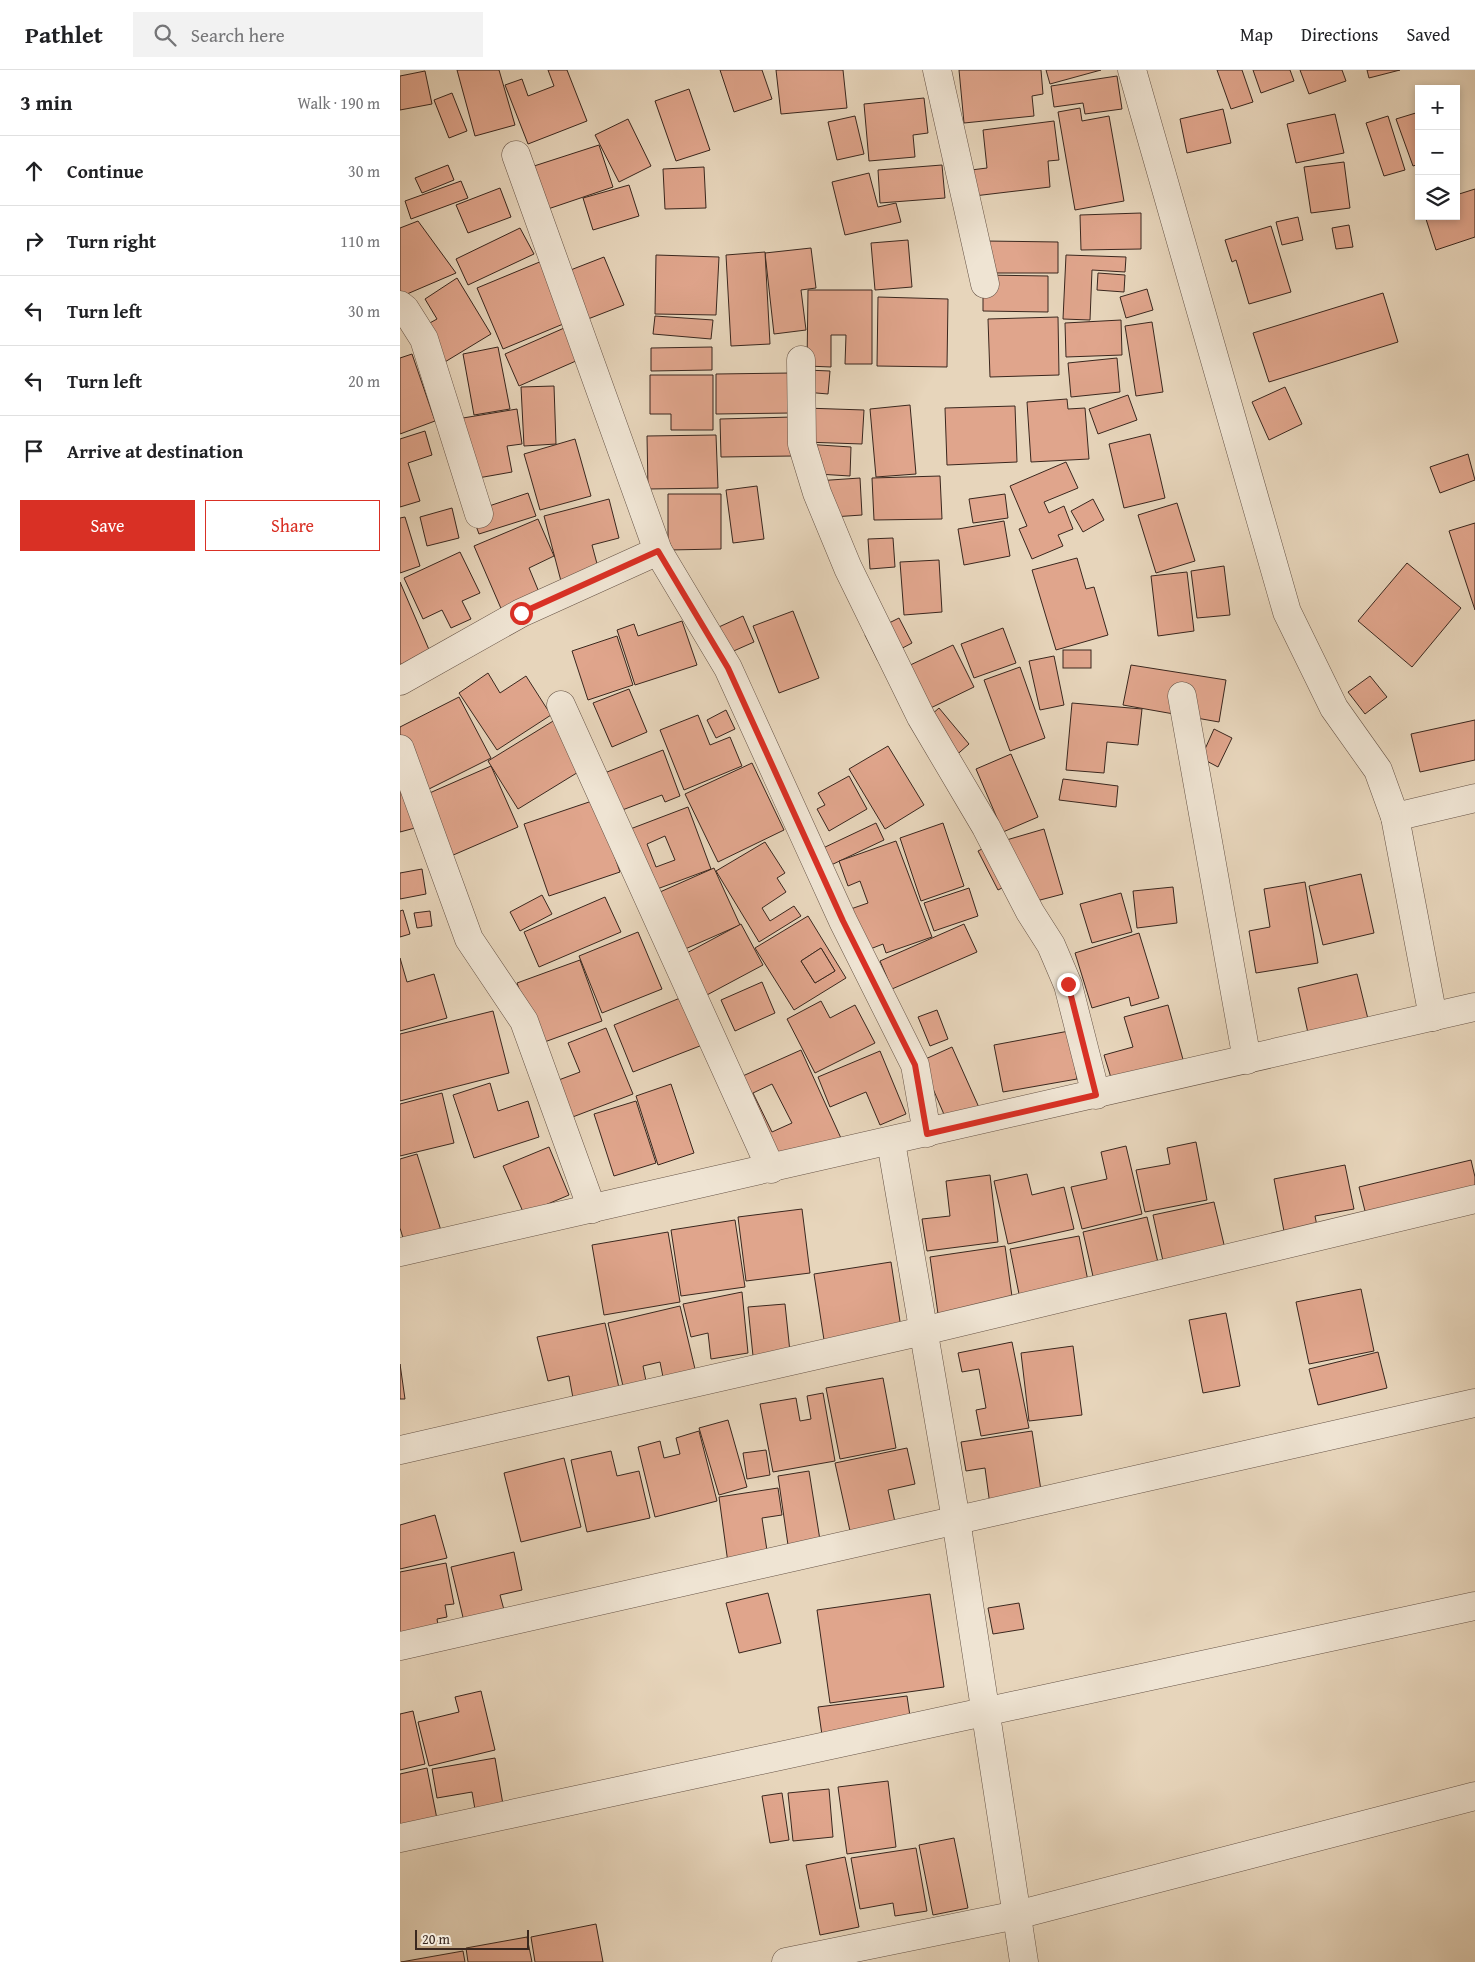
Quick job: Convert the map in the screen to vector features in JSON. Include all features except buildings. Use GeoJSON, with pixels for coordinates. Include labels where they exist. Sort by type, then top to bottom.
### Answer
{"type":"FeatureCollection","features":[{"type":"Feature","properties":{"kind":"street"},"geometry":{"type":"LineString","coordinates":[[937,70],[984,284]]}},
{"type":"Feature","properties":{"kind":"street"},"geometry":{"type":"LineString","coordinates":[[1132,70],[1287,612],[1334,708],[1378,770],[1394,817],[1433,1017]]}},
{"type":"Feature","properties":{"kind":"street"},"geometry":{"type":"LineString","coordinates":[[516,154],[658,551],[728,668],[843,921],[915,1065],[927,1134]]}},
{"type":"Feature","properties":{"kind":"street"},"geometry":{"type":"LineString","coordinates":[[400,305],[405,308],[424,338],[479,514]]}},
{"type":"Feature","properties":{"kind":"street"},"geometry":{"type":"LineString","coordinates":[[801,360],[802,444],[817,492],[848,568],[921,717],[986,827],[1030,912],[1051,945],[1068,984],[1096,1095]]}},
{"type":"Feature","properties":{"kind":"street"},"geometry":{"type":"LineString","coordinates":[[400,681],[521,613],[658,551]]}},
{"type":"Feature","properties":{"kind":"street"},"geometry":{"type":"LineString","coordinates":[[1182,696],[1246,1060]]}},
{"type":"Feature","properties":{"kind":"street"},"geometry":{"type":"LineString","coordinates":[[561,705],[771,1168]]}},
{"type":"Feature","properties":{"kind":"street"},"geometry":{"type":"LineString","coordinates":[[400,749],[469,940],[524,1021],[592,1209]]}},
{"type":"Feature","properties":{"kind":"street"},"geometry":{"type":"LineString","coordinates":[[1394,817],[1475,798]]}},
{"type":"Feature","properties":{"kind":"street"},"geometry":{"type":"LineString","coordinates":[[400,1252],[927,1134],[1475,1008]]}},
{"type":"Feature","properties":{"kind":"street"},"geometry":{"type":"LineString","coordinates":[[891,1142],[956,1520],[1024,1962]]}},
{"type":"Feature","properties":{"kind":"street"},"geometry":{"type":"LineString","coordinates":[[400,1450],[924,1331],[1475,1199]]}},
{"type":"Feature","properties":{"kind":"street"},"geometry":{"type":"LineString","coordinates":[[400,1646],[1475,1403]]}},
{"type":"Feature","properties":{"kind":"street"},"geometry":{"type":"LineString","coordinates":[[400,1838],[1475,1606]]}},
{"type":"Feature","properties":{"kind":"street"},"geometry":{"type":"LineString","coordinates":[[786,1962],[1017,1915],[1475,1796]]}},
{"type":"Feature","properties":{"kind":"route"},"geometry":{"type":"LineString","coordinates":[[521,613],[658,551],[728,668],[843,921],[915,1065],[927,1134],[1096,1095],[1068,984]]}}]}
